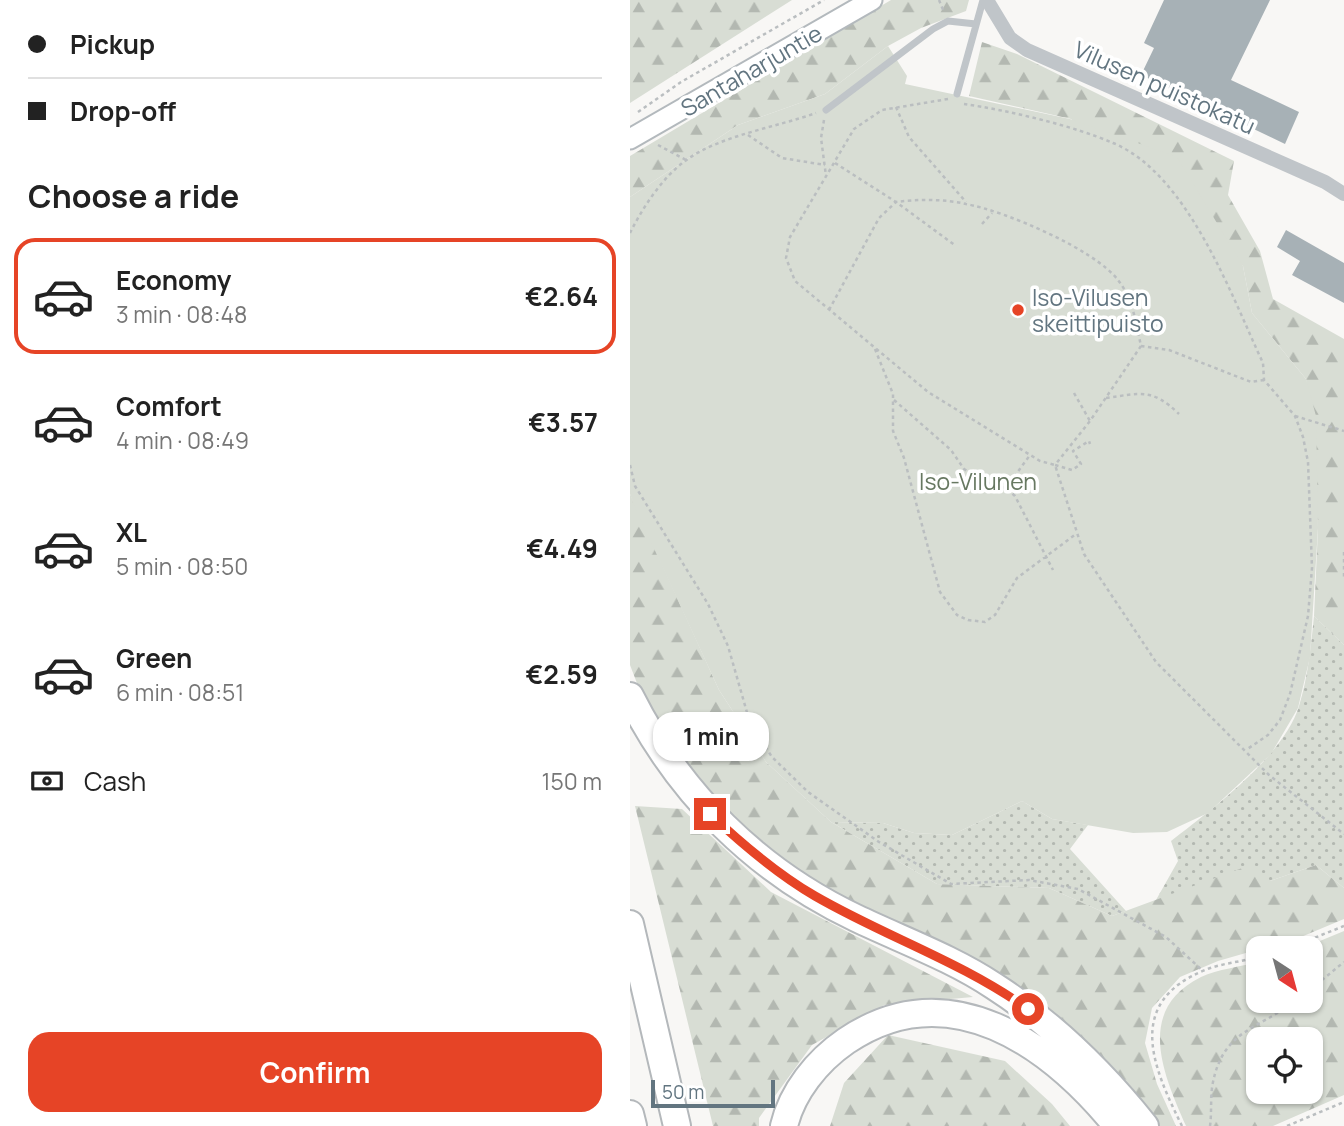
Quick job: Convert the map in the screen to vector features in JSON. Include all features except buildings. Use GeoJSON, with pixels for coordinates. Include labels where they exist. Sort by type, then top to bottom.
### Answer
{"type":"FeatureCollection","features":[{"type":"Feature","properties":{"kind":"highway"},"geometry":{"type":"LineString","coordinates":[[630,696],[681,780],[710,814],[741,843],[813,895],[959,965],[1028,1009],[1091,1063],[1145,1126]]}},
{"type":"Feature","properties":{"kind":"highway"},"geometry":{"type":"LineString","coordinates":[[630,924],[677,1126]]}},
{"type":"Feature","properties":{"kind":"highway"},"geometry":{"type":"LineString","coordinates":[[783,1126],[808,1077],[841,1044],[880,1023],[905,1016],[932,1013],[982,1020],[1038,1049],[1090,1092],[1117,1126]]}},
{"type":"Feature","properties":{"kind":"highway"},"geometry":{"type":"LineString","coordinates":[[630,1114],[633,1126]]}},
{"type":"Feature","properties":{"kind":"main road","name":"Santaharjuntie"},"geometry":{"type":"LineString","coordinates":[[633,138],[872,0]]}},
{"type":"Feature","properties":{"kind":"street","name":"Vilusen puistokatu"},"geometry":{"type":"LineString","coordinates":[[985,0],[1010,38],[1027,50],[1325,182],[1344,194]]}},
{"type":"Feature","properties":{"kind":"lane"},"geometry":{"type":"LineString","coordinates":[[957,94],[985,0]]}},
{"type":"Feature","properties":{"kind":"lane"},"geometry":{"type":"LineString","coordinates":[[826,110],[933,29],[948,21],[976,24]]}},
{"type":"Feature","properties":{"kind":"path"},"geometry":{"type":"LineString","coordinates":[[634,116],[666,91],[824,0]]}},
{"type":"Feature","properties":{"kind":"path"},"geometry":{"type":"LineString","coordinates":[[943,101],[957,94]]}},
{"type":"Feature","properties":{"kind":"path"},"geometry":{"type":"LineString","coordinates":[[1090,444],[1089,441],[1073,451],[1081,464],[1072,470],[1030,456],[928,392],[795,281],[786,258],[790,237],[854,129],[882,110],[896,107],[943,101],[996,108],[1115,143],[1141,160],[1168,186],[1192,218],[1264,363],[1264,380],[1295,416],[1308,462],[1312,556],[1308,616],[1298,667],[1280,720],[1268,735],[1246,750]]}},
{"type":"Feature","properties":{"kind":"path"},"geometry":{"type":"LineString","coordinates":[[896,107],[909,137],[967,204]]}},
{"type":"Feature","properties":{"kind":"path"},"geometry":{"type":"LineString","coordinates":[[630,233],[642,209],[686,160],[748,135],[826,110],[821,138],[826,177]]}},
{"type":"Feature","properties":{"kind":"path"},"geometry":{"type":"LineString","coordinates":[[748,135],[782,158],[825,164]]}},
{"type":"Feature","properties":{"kind":"path"},"geometry":{"type":"LineString","coordinates":[[633,138],[658,144],[686,160]]}},
{"type":"Feature","properties":{"kind":"path"},"geometry":{"type":"LineString","coordinates":[[835,163],[897,202],[956,246]]}},
{"type":"Feature","properties":{"kind":"path"},"geometry":{"type":"LineString","coordinates":[[829,310],[878,218],[897,202],[967,204],[1042,230],[1080,249],[1119,281],[1132,307],[1141,345],[1090,421],[1055,465]]}},
{"type":"Feature","properties":{"kind":"path"},"geometry":{"type":"LineString","coordinates":[[982,224],[992,213]]}},
{"type":"Feature","properties":{"kind":"path"},"geometry":{"type":"LineString","coordinates":[[1141,345],[1169,350],[1251,382],[1264,380]]}},
{"type":"Feature","properties":{"kind":"path"},"geometry":{"type":"LineString","coordinates":[[875,348],[894,400],[894,431],[904,458],[931,566],[940,593],[957,615],[968,620],[985,622],[995,615],[1017,578],[1076,534]]}},
{"type":"Feature","properties":{"kind":"path"},"geometry":{"type":"LineString","coordinates":[[1074,393],[1090,421]]}},
{"type":"Feature","properties":{"kind":"path"},"geometry":{"type":"LineString","coordinates":[[1105,398],[1142,393],[1161,397],[1179,414]]}},
{"type":"Feature","properties":{"kind":"path"},"geometry":{"type":"LineString","coordinates":[[894,400],[945,444],[964,469],[988,483],[1006,488],[1023,508],[1053,570]]}},
{"type":"Feature","properties":{"kind":"path"},"geometry":{"type":"LineString","coordinates":[[1295,416],[1344,431]]}},
{"type":"Feature","properties":{"kind":"path"},"geometry":{"type":"LineString","coordinates":[[1006,488],[1030,456]]}},
{"type":"Feature","properties":{"kind":"path"},"geometry":{"type":"LineString","coordinates":[[630,465],[635,485],[708,604],[728,646],[748,716],[758,735],[772,757],[807,792],[878,842],[951,884],[1029,880],[1078,889],[1166,937],[1203,971]]}},
{"type":"Feature","properties":{"kind":"path"},"geometry":{"type":"LineString","coordinates":[[1055,465],[1076,534],[1103,587],[1156,662],[1293,796],[1344,834]]}},
{"type":"Feature","properties":{"kind":"path"},"geometry":{"type":"LineString","coordinates":[[1344,552],[1344,578]]}},
{"type":"Feature","properties":{"kind":"path"},"geometry":{"type":"LineString","coordinates":[[1319,936],[1344,926]]}},
{"type":"Feature","properties":{"kind":"path"},"geometry":{"type":"LineString","coordinates":[[1182,1126],[1160,1078],[1150,1038],[1163,1003],[1173,990],[1203,971],[1246,960]]}},
{"type":"Feature","properties":{"kind":"path"},"geometry":{"type":"LineString","coordinates":[[1323,979],[1344,962]]}},
{"type":"Feature","properties":{"kind":"path"},"geometry":{"type":"LineString","coordinates":[[1210,1126],[1212,1083],[1225,1047],[1245,1031],[1279,1013]]}},
{"type":"Feature","properties":{"kind":"path"},"geometry":{"type":"LineString","coordinates":[[1287,1126],[1344,1102]]}},
{"type":"Feature","properties":{"kind":"green space"},"geometry":{"type":"Polygon","coordinates":[[[630,0],[792,0],[630,103],[630,0]]]}},
{"type":"Feature","properties":{"kind":"green space"},"geometry":{"type":"Polygon","coordinates":[[[891,0],[969,0],[966,11],[921,28],[888,46],[825,94],[738,125],[630,197],[630,156],[891,0]]]}},
{"type":"Feature","properties":{"kind":"green space"},"geometry":{"type":"Polygon","coordinates":[[[982,42],[1017,54],[1234,161],[1228,195],[1260,251],[1273,299],[1344,339],[1344,645],[1314,616],[1318,528],[1306,379],[1252,313],[1243,266],[1071,119],[969,96],[982,42]]]}},
{"type":"Feature","properties":{"kind":"green space","name":"Iso-Vilunen"},"geometry":{"type":"Polygon","coordinates":[[[888,46],[907,76],[905,84],[1070,119],[1177,157],[1243,266],[1252,313],[1306,379],[1316,416],[1318,528],[1310,657],[1298,708],[1271,754],[1208,813],[1167,832],[1133,833],[1052,819],[1022,801],[952,835],[914,833],[883,823],[831,822],[766,762],[719,690],[630,494],[630,197],[738,125],[825,94],[888,46]]]}},
{"type":"Feature","properties":{"kind":"green space"},"geometry":{"type":"Polygon","coordinates":[[[630,494],[719,690],[766,762],[831,822],[937,884],[1049,888],[1112,916],[1253,864],[1270,881],[1316,865],[1344,888],[1344,919],[1303,936],[1246,936],[1246,953],[1180,977],[1152,1008],[1145,1043],[1157,1084],[1176,1126],[1158,1126],[1127,1083],[1052,1012],[945,947],[847,900],[772,857],[689,772],[640,691],[630,665],[630,494]]]}},
{"type":"Feature","properties":{"kind":"green space"},"geometry":{"type":"Polygon","coordinates":[[[1314,616],[1344,645],[1344,888],[1316,865],[1270,881],[1156,900],[1178,861],[1171,841],[1244,781],[1278,744],[1291,725],[1305,684],[1314,616]]]}},
{"type":"Feature","properties":{"kind":"green space"},"geometry":{"type":"Polygon","coordinates":[[[1022,801],[1052,819],[1088,825],[1070,849],[1126,911],[1112,916],[1049,888],[937,884],[831,822],[883,823],[914,833],[952,835],[1022,801]]]}},
{"type":"Feature","properties":{"kind":"green space"},"geometry":{"type":"Polygon","coordinates":[[[635,806],[682,809],[771,892],[973,997],[884,1005],[812,1045],[759,1118],[759,1126],[713,1126],[635,806]]]}},
{"type":"Feature","properties":{"kind":"green space"},"geometry":{"type":"Polygon","coordinates":[[[1344,931],[1344,1095],[1273,1126],[1186,1126],[1163,1065],[1161,1025],[1168,1007],[1180,991],[1201,977],[1246,965],[1246,1013],[1323,1013],[1323,940],[1344,931]]]}},
{"type":"Feature","properties":{"kind":"green space"},"geometry":{"type":"Polygon","coordinates":[[[888,1035],[1005,1061],[1052,1104],[1070,1126],[830,1126],[844,1083],[888,1035]]]}},
{"type":"Feature","properties":{"kind":"place","name":"Iso-Vilusen skeittipuisto"},"geometry":{"type":"Point","coordinates":[1018,310]}},
{"type":"Feature","properties":{"kind":"route"},"geometry":{"type":"LineString","coordinates":[[710,814],[741,843],[813,895],[854,917],[959,965],[993,984],[1028,1009]]}}]}
